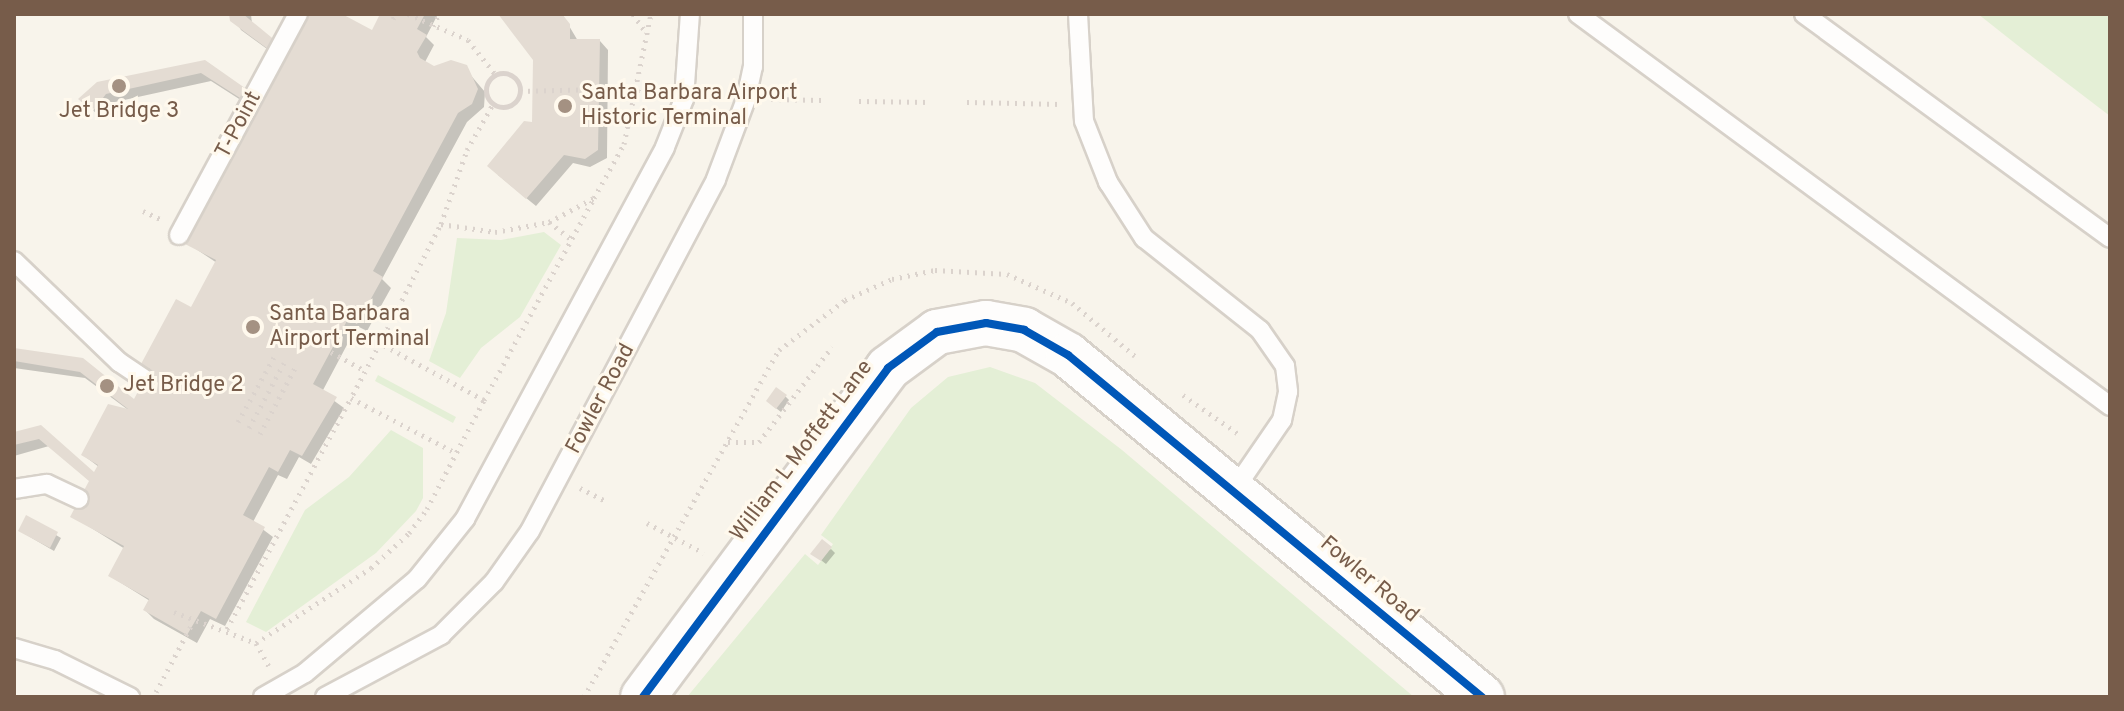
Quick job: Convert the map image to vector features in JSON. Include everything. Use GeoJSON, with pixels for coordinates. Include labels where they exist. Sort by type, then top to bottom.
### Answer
{"type":"FeatureCollection","features":[{"type":"Feature","properties":{"kind":"street","name":"William L Moffett Lane"},"geometry":{"type":"LineString","coordinates":[[643,697],[870,388],[901,355],[937,332],[986,323],[1039,336],[1234,490]]}},
{"type":"Feature","properties":{"kind":"street","name":"Fowler Road"},"geometry":{"type":"LineString","coordinates":[[1234,490],[1482,697]]}},
{"type":"Feature","properties":{"kind":"lane","name":"T-Point"},"geometry":{"type":"LineString","coordinates":[[179,235],[298,14]]}},
{"type":"Feature","properties":{"kind":"lane"},"geometry":{"type":"LineString","coordinates":[[263,697],[305,673],[417,579],[465,519],[665,147],[684,99],[690,14]]}},
{"type":"Feature","properties":{"kind":"lane","name":"Fowler Road"},"geometry":{"type":"LineString","coordinates":[[325,697],[441,635],[494,582],[530,531],[716,179],[746,99],[753,67],[753,14]]}},
{"type":"Feature","properties":{"kind":"lane"},"geometry":{"type":"LineString","coordinates":[[1078,14],[1084,121],[1108,182],[1144,238],[1260,330],[1285,366],[1288,392],[1282,420],[1234,490]]}},
{"type":"Feature","properties":{"kind":"lane"},"geometry":{"type":"LineString","coordinates":[[1578,14],[2110,406]]}},
{"type":"Feature","properties":{"kind":"lane"},"geometry":{"type":"LineString","coordinates":[[1804,14],[2110,238]]}},
{"type":"Feature","properties":{"kind":"lane"},"geometry":{"type":"LineString","coordinates":[[14,261],[84,328],[144,379]]}},
{"type":"Feature","properties":{"kind":"lane"},"geometry":{"type":"LineString","coordinates":[[14,489],[47,484],[79,499]]}},
{"type":"Feature","properties":{"kind":"lane"},"geometry":{"type":"LineString","coordinates":[[14,648],[55,660],[130,697]]}},
{"type":"Feature","properties":{"kind":"path"},"geometry":{"type":"LineString","coordinates":[[408,14],[468,40],[495,74]]}},
{"type":"Feature","properties":{"kind":"path"},"geometry":{"type":"LineString","coordinates":[[433,26],[439,14]]}},
{"type":"Feature","properties":{"kind":"path"},"geometry":{"type":"LineString","coordinates":[[633,14],[647,34]]}},
{"type":"Feature","properties":{"kind":"path"},"geometry":{"type":"LineString","coordinates":[[256,643],[393,549],[427,509],[624,144],[638,91],[651,14]]}},
{"type":"Feature","properties":{"kind":"path"},"geometry":{"type":"LineString","coordinates":[[486,88],[495,74]]}},
{"type":"Feature","properties":{"kind":"path"},"geometry":{"type":"LineString","coordinates":[[495,74],[511,74],[520,91]]}},
{"type":"Feature","properties":{"kind":"path"},"geometry":{"type":"LineString","coordinates":[[477,88],[486,88]]}},
{"type":"Feature","properties":{"kind":"path"},"geometry":{"type":"LineString","coordinates":[[486,88],[493,104]]}},
{"type":"Feature","properties":{"kind":"path"},"geometry":{"type":"LineString","coordinates":[[520,91],[638,91],[649,98]]}},
{"type":"Feature","properties":{"kind":"path"},"geometry":{"type":"LineString","coordinates":[[493,104],[513,105],[520,91]]}},
{"type":"Feature","properties":{"kind":"path"},"geometry":{"type":"LineString","coordinates":[[757,99],[822,100]]}},
{"type":"Feature","properties":{"kind":"path"},"geometry":{"type":"LineString","coordinates":[[859,101],[930,102]]}},
{"type":"Feature","properties":{"kind":"path"},"geometry":{"type":"LineString","coordinates":[[967,102],[1061,104]]}},
{"type":"Feature","properties":{"kind":"path"},"geometry":{"type":"LineString","coordinates":[[227,629],[441,224],[467,150],[493,104]]}},
{"type":"Feature","properties":{"kind":"path"},"geometry":{"type":"LineString","coordinates":[[441,224],[495,232],[549,222],[594,198]]}},
{"type":"Feature","properties":{"kind":"path"},"geometry":{"type":"LineString","coordinates":[[143,211],[156,217]]}},
{"type":"Feature","properties":{"kind":"path"},"geometry":{"type":"LineString","coordinates":[[549,222],[573,241]]}},
{"type":"Feature","properties":{"kind":"path"},"geometry":{"type":"LineString","coordinates":[[380,343],[484,400]]}},
{"type":"Feature","properties":{"kind":"path"},"geometry":{"type":"LineString","coordinates":[[728,442],[759,442],[832,347]]}},
{"type":"Feature","properties":{"kind":"path"},"geometry":{"type":"LineString","coordinates":[[331,352],[365,371]]}},
{"type":"Feature","properties":{"kind":"path"},"geometry":{"type":"LineString","coordinates":[[238,422],[274,357]]}},
{"type":"Feature","properties":{"kind":"path"},"geometry":{"type":"LineString","coordinates":[[249,428],[284,363]]}},
{"type":"Feature","properties":{"kind":"path"},"geometry":{"type":"LineString","coordinates":[[260,434],[295,368]]}},
{"type":"Feature","properties":{"kind":"path"},"geometry":{"type":"LineString","coordinates":[[351,398],[456,453]]}},
{"type":"Feature","properties":{"kind":"path"},"geometry":{"type":"LineString","coordinates":[[469,427],[478,432]]}},
{"type":"Feature","properties":{"kind":"path"},"geometry":{"type":"LineString","coordinates":[[571,483],[608,502]]}},
{"type":"Feature","properties":{"kind":"path"},"geometry":{"type":"LineString","coordinates":[[647,523],[689,545]]}},
{"type":"Feature","properties":{"kind":"path"},"geometry":{"type":"LineString","coordinates":[[174,612],[193,622],[227,629],[256,643],[270,668]]}},
{"type":"Feature","properties":{"kind":"path"},"geometry":{"type":"LineString","coordinates":[[155,694],[193,622]]}},
{"type":"Feature","properties":{"kind":"green space"},"geometry":{"type":"Polygon","coordinates":[[[1978,14],[2110,14],[2110,116],[2021,48],[1978,14]]]}},
{"type":"Feature","properties":{"kind":"green space"},"geometry":{"type":"Polygon","coordinates":[[[544,232],[561,245],[520,317],[481,348],[460,378],[429,361],[446,313],[457,238],[501,240],[544,232]]]}},
{"type":"Feature","properties":{"kind":"green space"},"geometry":{"type":"Polygon","coordinates":[[[990,367],[1035,383],[1122,450],[1414,697],[687,697],[805,554],[818,565],[833,544],[821,535],[911,408],[948,377],[990,367]]]}},
{"type":"Feature","properties":{"kind":"green space"},"geometry":{"type":"Polygon","coordinates":[[[378,375],[456,417],[453,423],[375,381],[378,375]]]}},
{"type":"Feature","properties":{"kind":"green space"},"geometry":{"type":"Polygon","coordinates":[[[391,430],[423,448],[423,498],[416,511],[376,553],[266,632],[246,622],[305,510],[349,477],[391,430]]]}},
{"type":"Feature","properties":{"kind":"building","name":"Santa Barbara Airport Terminal"},"geometry":{"type":"Polygon","coordinates":[[[229,14],[243,14],[288,51],[308,14],[342,14],[372,30],[380,14],[425,14],[417,29],[427,35],[417,52],[420,58],[434,66],[451,60],[467,65],[478,89],[472,104],[458,113],[373,271],[383,277],[357,324],[348,319],[313,384],[337,397],[302,456],[290,450],[278,472],[269,467],[243,515],[265,527],[216,619],[201,611],[187,635],[143,610],[149,599],[108,576],[124,546],[70,517],[89,481],[39,439],[14,445],[14,432],[41,425],[94,472],[98,465],[81,455],[108,404],[128,409],[80,372],[14,361],[14,348],[83,358],[134,399],[150,369],[141,364],[176,299],[191,307],[216,260],[185,244],[257,109],[201,73],[106,94],[93,111],[78,99],[97,82],[205,60],[262,100],[283,60],[230,21],[229,14]]]}},
{"type":"Feature","properties":{"kind":"building","name":"Santa Barbara Airport Historic Terminal"},"geometry":{"type":"Polygon","coordinates":[[[498,14],[562,14],[570,24],[570,39],[600,39],[598,150],[585,159],[564,155],[526,199],[487,166],[524,121],[532,122],[533,60],[498,14]]]}},
{"type":"Feature","properties":{"kind":"building"},"geometry":{"type":"Polygon","coordinates":[[[776,387],[787,395],[776,409],[766,401],[776,387]]]}},
{"type":"Feature","properties":{"kind":"building"},"geometry":{"type":"Polygon","coordinates":[[[26,515],[58,532],[50,548],[18,531],[26,515]]]}},
{"type":"Feature","properties":{"kind":"building"},"geometry":{"type":"Polygon","coordinates":[[[822,539],[832,547],[821,561],[810,554],[822,539]]]}},
{"type":"Feature","properties":{"kind":"cycle path"},"geometry":{"type":"LineString","coordinates":[[643,697],[888,368],[937,332],[986,323],[1024,330],[1068,355],[1482,697]]}},
{"type":"Feature","properties":{"kind":"place","name":"Jet Bridge 3"},"geometry":{"type":"Point","coordinates":[119,86]}},
{"type":"Feature","properties":{"kind":"place","name":"Santa Barbara Airport Historic Terminal"},"geometry":{"type":"Point","coordinates":[565,106]}},
{"type":"Feature","properties":{"kind":"place","name":"Santa Barbara Airport Terminal"},"geometry":{"type":"Point","coordinates":[253,327]}},
{"type":"Feature","properties":{"kind":"place","name":"Jet Bridge 2"},"geometry":{"type":"Point","coordinates":[107,386]}}]}
